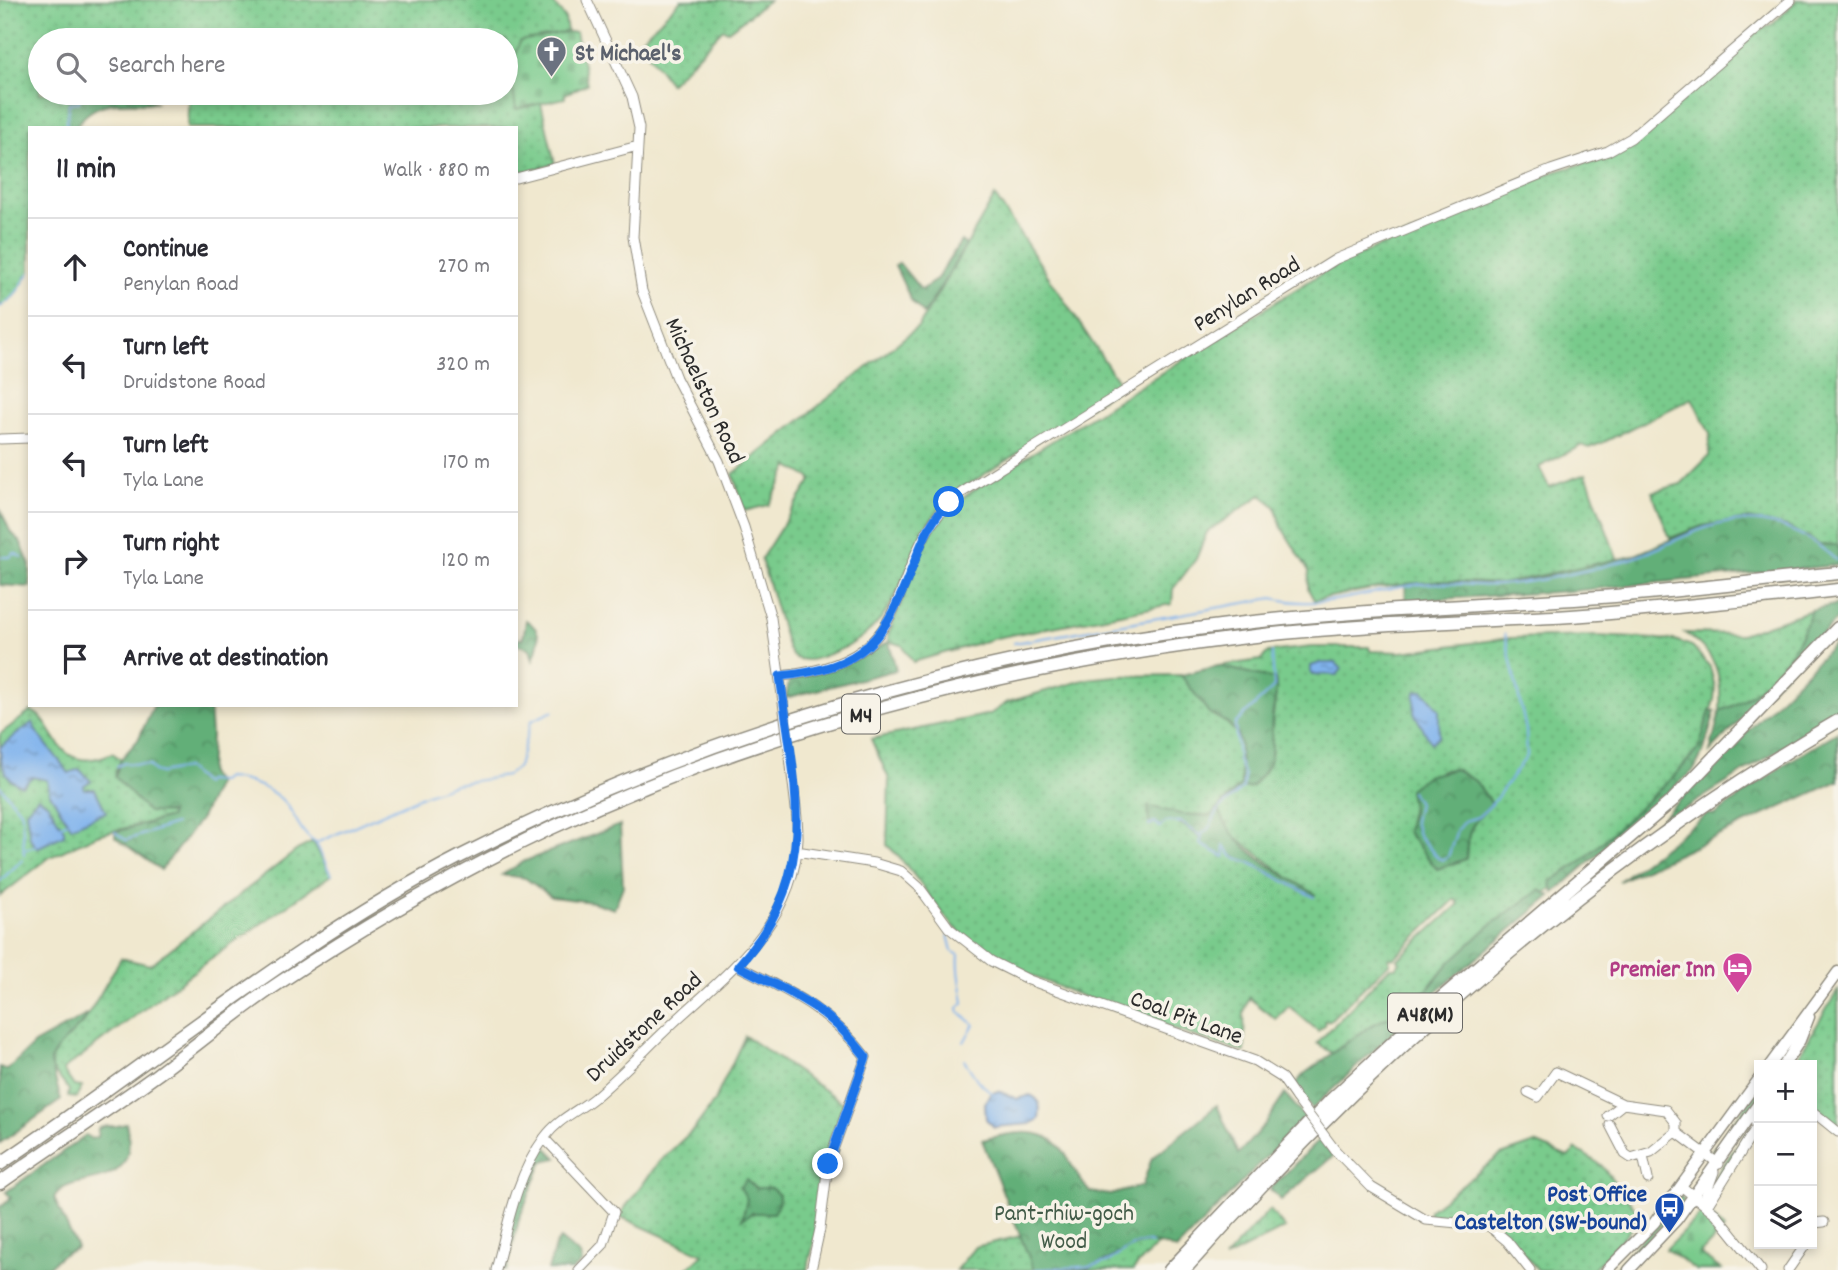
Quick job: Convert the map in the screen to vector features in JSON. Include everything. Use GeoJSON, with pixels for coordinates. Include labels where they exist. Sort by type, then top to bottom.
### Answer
{"type":"FeatureCollection","features":[{"type":"Feature","properties":{"kind":"highway","name":"M4"},"geometry":{"type":"LineString","coordinates":[[0,1164],[217,1009],[343,923],[400,890],[536,819],[621,781],[698,751],[817,711],[989,666],[1126,640],[1234,624],[1607,597],[1838,573]]}},
{"type":"Feature","properties":{"kind":"highway","name":"M4"},"geometry":{"type":"LineString","coordinates":[[0,1183],[154,1076],[277,983],[358,931],[440,885],[552,828],[637,791],[818,726],[1009,677],[1129,654],[1266,635],[1577,615],[1838,590]]}},
{"type":"Feature","properties":{"kind":"highway","name":"A48(M)"},"geometry":{"type":"LineString","coordinates":[[1170,1270],[1330,1101],[1432,1006],[1673,800],[1838,628]]}},
{"type":"Feature","properties":{"kind":"highway","name":"A48(M)"},"geometry":{"type":"LineString","coordinates":[[1184,1270],[1335,1112],[1504,959],[1684,818],[1838,721]]}},
{"type":"Feature","properties":{"kind":"main road"},"geometry":{"type":"LineString","coordinates":[[1774,1060],[1838,972]]}},
{"type":"Feature","properties":{"kind":"main road"},"geometry":{"type":"LineString","coordinates":[[1787,1060],[1800,1040],[1813,1008]]}},
{"type":"Feature","properties":{"kind":"main road"},"geometry":{"type":"LineString","coordinates":[[1607,1270],[1654,1223],[1754,1086]]}},
{"type":"Feature","properties":{"kind":"main road"},"geometry":{"type":"LineString","coordinates":[[1629,1270],[1677,1219],[1754,1111]]}},
{"type":"Feature","properties":{"kind":"street","name":"Michaelston Road"},"geometry":{"type":"LineString","coordinates":[[587,0],[632,97],[639,128],[633,237],[642,291],[676,379],[719,461],[744,527],[771,618],[780,676]]}},
{"type":"Feature","properties":{"kind":"street","name":"Penylan Road"},"geometry":{"type":"LineString","coordinates":[[780,676],[811,673],[847,660],[875,642],[896,607],[926,533],[939,512],[961,493],[1336,260],[1551,170],[1608,151],[1632,138],[1791,0]]}},
{"type":"Feature","properties":{"kind":"street"},"geometry":{"type":"LineString","coordinates":[[518,177],[638,146]]}},
{"type":"Feature","properties":{"kind":"street"},"geometry":{"type":"LineString","coordinates":[[0,439],[28,438]]}},
{"type":"Feature","properties":{"kind":"street","name":"Druidstone Road"},"geometry":{"type":"LineString","coordinates":[[496,1270],[508,1217],[544,1138],[563,1119],[594,1098],[738,966],[772,923],[783,902],[796,851],[780,676]]}},
{"type":"Feature","properties":{"kind":"street","name":"Coal Pit Lane"},"geometry":{"type":"LineString","coordinates":[[796,851],[874,863],[901,871],[919,887],[949,928],[991,961],[1029,980],[1255,1061],[1282,1078],[1335,1150],[1371,1187],[1426,1220],[1489,1226],[1507,1241],[1530,1270]]}},
{"type":"Feature","properties":{"kind":"street"},"geometry":{"type":"LineString","coordinates":[[738,966],[813,1004],[853,1041],[866,1057],[828,1164],[820,1229],[811,1270]]}},
{"type":"Feature","properties":{"kind":"street"},"geometry":{"type":"LineString","coordinates":[[1528,1092],[1538,1097],[1556,1072],[1623,1104],[1666,1110],[1676,1123],[1676,1132]]}},
{"type":"Feature","properties":{"kind":"street"},"geometry":{"type":"LineString","coordinates":[[1623,1104],[1609,1121],[1625,1154],[1631,1158],[1643,1156],[1676,1132]]}},
{"type":"Feature","properties":{"kind":"street"},"geometry":{"type":"LineString","coordinates":[[1817,1115],[1838,1132]]}},
{"type":"Feature","properties":{"kind":"street"},"geometry":{"type":"LineString","coordinates":[[1707,1206],[1756,1128],[1756,1123]]}},
{"type":"Feature","properties":{"kind":"street"},"geometry":{"type":"LineString","coordinates":[[1676,1132],[1717,1166],[1705,1197],[1707,1206]]}},
{"type":"Feature","properties":{"kind":"street"},"geometry":{"type":"LineString","coordinates":[[544,1138],[614,1212],[603,1245],[579,1270]]}},
{"type":"Feature","properties":{"kind":"street"},"geometry":{"type":"LineString","coordinates":[[1643,1156],[1648,1179]]}},
{"type":"Feature","properties":{"kind":"street"},"geometry":{"type":"LineString","coordinates":[[1681,1186],[1707,1206],[1761,1270]]}},
{"type":"Feature","properties":{"kind":"street"},"geometry":{"type":"LineString","coordinates":[[1788,1270],[1803,1249]]}},
{"type":"Feature","properties":{"kind":"green space"},"geometry":{"type":"Polygon","coordinates":[[[0,0],[551,0],[565,18],[567,32],[520,41],[518,75],[518,28],[28,28],[28,105],[69,105],[66,126],[28,126],[28,275],[14,296],[0,307],[0,0]]]}},
{"type":"Feature","properties":{"kind":"green space"},"geometry":{"type":"Polygon","coordinates":[[[681,0],[769,0],[728,31],[723,29],[670,84],[639,41],[681,0]]]}},
{"type":"Feature","properties":{"kind":"green space"},"geometry":{"type":"Polygon","coordinates":[[[1797,0],[1838,0],[1838,545],[1819,545],[1807,536],[1702,526],[1670,538],[1652,492],[1681,484],[1709,456],[1710,434],[1692,398],[1604,442],[1589,448],[1582,445],[1539,467],[1549,487],[1586,474],[1617,559],[1501,584],[1444,581],[1382,587],[1314,600],[1308,589],[1309,571],[1282,528],[1275,506],[1261,495],[1207,532],[1196,559],[1173,589],[1172,604],[996,638],[913,662],[902,645],[889,642],[888,635],[933,526],[954,504],[1340,262],[1452,219],[1550,173],[1593,161],[1626,147],[1669,113],[1700,83],[1719,73],[1724,63],[1756,33],[1774,23],[1797,0]]]}},
{"type":"Feature","properties":{"kind":"green space"},"geometry":{"type":"Polygon","coordinates":[[[576,32],[587,84],[565,94],[565,98],[516,109],[520,41],[576,32]]]}},
{"type":"Feature","properties":{"kind":"green space"},"geometry":{"type":"Polygon","coordinates":[[[541,103],[555,164],[518,173],[518,126],[187,126],[188,105],[516,105],[516,109],[541,103]]]}},
{"type":"Feature","properties":{"kind":"green space"},"geometry":{"type":"Polygon","coordinates":[[[69,105],[106,105],[92,111],[77,126],[66,126],[69,105]]]}},
{"type":"Feature","properties":{"kind":"green space"},"geometry":{"type":"Polygon","coordinates":[[[995,196],[1121,386],[948,498],[932,519],[889,607],[875,626],[855,642],[824,656],[807,660],[793,657],[788,649],[761,559],[812,479],[789,466],[769,505],[744,511],[733,474],[919,326],[995,196]]]}},
{"type":"Feature","properties":{"kind":"green space"},"geometry":{"type":"Polygon","coordinates":[[[961,241],[966,245],[924,314],[912,302],[895,266],[899,263],[921,290],[936,280],[961,241]]]}},
{"type":"Feature","properties":{"kind":"green space"},"geometry":{"type":"Polygon","coordinates":[[[0,509],[10,531],[20,541],[28,560],[28,587],[0,585],[0,509]]]}},
{"type":"Feature","properties":{"kind":"green space"},"geometry":{"type":"Polygon","coordinates":[[[1748,519],[1788,527],[1819,545],[1838,545],[1838,565],[1572,591],[1406,601],[1405,584],[1444,581],[1501,584],[1536,578],[1633,556],[1702,526],[1748,519]]]}},
{"type":"Feature","properties":{"kind":"green space"},"geometry":{"type":"Polygon","coordinates":[[[1838,604],[1838,618],[1710,752],[1720,711],[1750,695],[1777,671],[1798,641],[1811,610],[1838,604]]]}},
{"type":"Feature","properties":{"kind":"green space"},"geometry":{"type":"Polygon","coordinates":[[[1811,610],[1798,641],[1777,671],[1750,695],[1720,711],[1720,686],[1711,657],[1685,633],[1741,634],[1811,610]]]}},
{"type":"Feature","properties":{"kind":"green space"},"geometry":{"type":"Polygon","coordinates":[[[526,620],[538,633],[533,660],[530,649],[518,645],[518,639],[523,638],[526,620]]]}},
{"type":"Feature","properties":{"kind":"green space"},"geometry":{"type":"Polygon","coordinates":[[[1597,636],[1675,640],[1692,646],[1710,667],[1715,687],[1714,700],[1699,748],[1675,775],[1583,861],[1551,882],[1552,888],[1545,893],[1540,890],[1488,927],[1435,979],[1417,1003],[1370,1026],[1332,1053],[1317,1043],[1390,967],[1396,967],[1400,962],[1398,959],[1459,904],[1455,899],[1395,957],[1388,958],[1390,962],[1330,1020],[1324,1021],[1325,1025],[1318,1031],[1289,1006],[1276,1019],[1249,998],[1244,1012],[1245,1052],[1107,1006],[992,957],[948,920],[887,845],[889,779],[871,739],[990,714],[1008,702],[1087,679],[1181,675],[1209,713],[1228,724],[1237,734],[1240,744],[1241,785],[1210,816],[1180,814],[1149,807],[1150,825],[1172,821],[1182,825],[1224,856],[1224,846],[1233,857],[1249,862],[1314,897],[1228,831],[1219,809],[1243,788],[1251,787],[1270,761],[1276,684],[1275,679],[1218,666],[1261,660],[1268,652],[1312,647],[1369,647],[1370,651],[1402,652],[1510,638],[1597,636]],[[1455,769],[1441,770],[1413,804],[1407,832],[1437,869],[1466,859],[1471,828],[1492,804],[1475,781],[1455,769]]]}},
{"type":"Feature","properties":{"kind":"green space"},"geometry":{"type":"Polygon","coordinates":[[[1838,640],[1838,713],[1649,831],[1838,640]]]}},
{"type":"Feature","properties":{"kind":"green space"},"geometry":{"type":"Polygon","coordinates":[[[889,642],[896,670],[786,698],[789,680],[835,668],[889,642]]]}},
{"type":"Feature","properties":{"kind":"green space"},"geometry":{"type":"Polygon","coordinates":[[[1218,666],[1275,679],[1276,689],[1270,761],[1251,787],[1243,788],[1219,809],[1235,836],[1246,848],[1272,868],[1315,894],[1314,897],[1249,862],[1233,857],[1225,847],[1225,857],[1200,844],[1202,837],[1181,822],[1166,822],[1160,827],[1155,822],[1149,825],[1148,806],[1180,814],[1210,816],[1241,785],[1240,744],[1237,734],[1228,723],[1209,713],[1181,675],[1218,666]]]}},
{"type":"Feature","properties":{"kind":"green space"},"geometry":{"type":"Polygon","coordinates":[[[153,707],[209,707],[209,774],[217,784],[201,818],[161,870],[115,837],[115,832],[170,817],[170,813],[148,812],[115,777],[121,759],[138,740],[153,707]]]}},
{"type":"Feature","properties":{"kind":"green space"},"geometry":{"type":"Polygon","coordinates":[[[1710,710],[1715,711],[1704,750],[1694,770],[1554,893],[1551,882],[1583,860],[1675,775],[1699,748],[1710,710]]]}},
{"type":"Feature","properties":{"kind":"green space"},"geometry":{"type":"Polygon","coordinates":[[[31,711],[40,716],[68,754],[79,759],[93,759],[112,753],[121,759],[115,772],[148,812],[171,812],[170,817],[97,835],[50,857],[0,896],[0,734],[31,711]]]}},
{"type":"Feature","properties":{"kind":"green space"},"geometry":{"type":"Polygon","coordinates":[[[1838,732],[1838,781],[1619,881],[1707,814],[1715,815],[1785,764],[1838,732]]]}},
{"type":"Feature","properties":{"kind":"green space"},"geometry":{"type":"Polygon","coordinates":[[[1455,769],[1475,781],[1492,804],[1471,828],[1466,859],[1437,869],[1407,832],[1412,810],[1409,789],[1426,776],[1455,769]]]}},
{"type":"Feature","properties":{"kind":"green space"},"geometry":{"type":"Polygon","coordinates":[[[620,825],[623,886],[614,909],[593,902],[552,897],[525,878],[502,875],[525,861],[620,825]]]}},
{"type":"Feature","properties":{"kind":"green space"},"geometry":{"type":"Polygon","coordinates":[[[313,842],[331,875],[209,960],[63,1070],[74,1086],[82,1087],[76,1098],[68,1097],[69,1090],[52,1069],[50,1060],[58,1045],[84,1022],[121,958],[150,965],[297,850],[313,842]]]}},
{"type":"Feature","properties":{"kind":"green space"},"geometry":{"type":"Polygon","coordinates":[[[1540,890],[1551,896],[1431,996],[1312,1109],[1294,1086],[1304,1074],[1370,1026],[1417,1003],[1450,962],[1488,927],[1540,890]]]}},
{"type":"Feature","properties":{"kind":"green space"},"geometry":{"type":"Polygon","coordinates":[[[1838,990],[1838,1128],[1817,1111],[1817,1060],[1796,1060],[1838,990]]]}},
{"type":"Feature","properties":{"kind":"green space"},"geometry":{"type":"Polygon","coordinates":[[[88,1014],[50,1060],[61,1100],[0,1143],[0,1067],[7,1070],[34,1044],[88,1014]]]}},
{"type":"Feature","properties":{"kind":"green space"},"geometry":{"type":"Polygon","coordinates":[[[745,1036],[846,1105],[821,1174],[816,1234],[807,1270],[686,1270],[703,1254],[619,1216],[659,1162],[694,1129],[714,1102],[745,1036]]]}},
{"type":"Feature","properties":{"kind":"green space","name":"Pant-rhiw-goch Wood"},"geometry":{"type":"Polygon","coordinates":[[[1285,1094],[1305,1117],[1176,1250],[1150,1243],[1129,1248],[1084,1269],[1034,1270],[982,1140],[1017,1133],[1039,1134],[1049,1138],[1066,1155],[1090,1192],[1110,1195],[1142,1186],[1152,1158],[1217,1105],[1238,1154],[1263,1127],[1285,1094]]]}},
{"type":"Feature","properties":{"kind":"green space"},"geometry":{"type":"Polygon","coordinates":[[[1754,1096],[1754,1104],[1717,1153],[1710,1153],[1754,1096]]]}},
{"type":"Feature","properties":{"kind":"green space"},"geometry":{"type":"Polygon","coordinates":[[[126,1123],[129,1147],[124,1162],[115,1172],[73,1184],[62,1189],[54,1198],[77,1248],[60,1256],[45,1270],[0,1270],[0,1207],[11,1198],[6,1192],[86,1135],[91,1139],[97,1137],[101,1127],[126,1123]]]}},
{"type":"Feature","properties":{"kind":"green space"},"geometry":{"type":"Polygon","coordinates":[[[1750,1129],[1712,1193],[1710,1184],[1750,1129]]]}},
{"type":"Feature","properties":{"kind":"green space"},"geometry":{"type":"Polygon","coordinates":[[[1320,1139],[1333,1156],[1281,1200],[1270,1189],[1320,1139]]]}},
{"type":"Feature","properties":{"kind":"green space"},"geometry":{"type":"Polygon","coordinates":[[[1535,1143],[1568,1157],[1576,1149],[1601,1165],[1642,1217],[1593,1270],[1538,1270],[1498,1225],[1484,1221],[1428,1216],[1429,1210],[1501,1155],[1535,1143]]]}},
{"type":"Feature","properties":{"kind":"green space"},"geometry":{"type":"Polygon","coordinates":[[[543,1144],[557,1158],[543,1161],[519,1219],[507,1270],[500,1270],[511,1218],[543,1144]]]}},
{"type":"Feature","properties":{"kind":"green space"},"geometry":{"type":"Polygon","coordinates":[[[746,1179],[756,1188],[771,1188],[779,1195],[778,1206],[773,1213],[752,1213],[742,1219],[747,1199],[740,1187],[746,1179]]]}},
{"type":"Feature","properties":{"kind":"green space"},"geometry":{"type":"Polygon","coordinates":[[[1681,1196],[1684,1200],[1681,1204],[1620,1270],[1614,1270],[1681,1196]]]}},
{"type":"Feature","properties":{"kind":"green space"},"geometry":{"type":"Polygon","coordinates":[[[1270,1210],[1285,1228],[1224,1259],[1267,1212],[1270,1210]]]}},
{"type":"Feature","properties":{"kind":"green space"},"geometry":{"type":"Polygon","coordinates":[[[1708,1213],[1724,1229],[1700,1254],[1722,1270],[1696,1270],[1666,1249],[1701,1214],[1708,1213]]]}},
{"type":"Feature","properties":{"kind":"green space"},"geometry":{"type":"Polygon","coordinates":[[[1021,1236],[1035,1270],[956,1270],[975,1247],[1021,1236]]]}},
{"type":"Feature","properties":{"kind":"green space"},"geometry":{"type":"Polygon","coordinates":[[[560,1239],[580,1255],[582,1263],[572,1270],[548,1270],[555,1246],[560,1239]]]}},
{"type":"Feature","properties":{"kind":"green space"},"geometry":{"type":"Polygon","coordinates":[[[1160,1242],[1133,1270],[1035,1270],[1084,1269],[1106,1262],[1136,1244],[1160,1242]]]}},
{"type":"Feature","properties":{"kind":"water"},"geometry":{"type":"Polygon","coordinates":[[[1336,663],[1342,669],[1337,675],[1311,674],[1311,666],[1336,663]]]}},
{"type":"Feature","properties":{"kind":"water"},"geometry":{"type":"Polygon","coordinates":[[[1423,690],[1439,709],[1439,736],[1431,743],[1414,713],[1415,692],[1423,690]]]}},
{"type":"Feature","properties":{"kind":"water"},"geometry":{"type":"Polygon","coordinates":[[[33,722],[36,731],[69,773],[79,769],[91,781],[84,785],[84,789],[95,789],[106,812],[71,827],[49,792],[47,780],[32,777],[22,786],[11,780],[2,765],[0,747],[33,722]]]}},
{"type":"Feature","properties":{"kind":"water"},"geometry":{"type":"Polygon","coordinates":[[[38,797],[48,804],[64,830],[64,835],[37,848],[30,838],[26,811],[38,797]]]}},
{"type":"Feature","properties":{"kind":"water"},"geometry":{"type":"Polygon","coordinates":[[[998,1091],[1017,1099],[1030,1095],[1037,1099],[1039,1119],[1030,1124],[994,1127],[986,1119],[985,1103],[992,1093],[998,1091]]]}},
{"type":"Feature","properties":{"kind":"waterway"},"geometry":{"type":"LineString","coordinates":[[66,126],[69,105]]}},
{"type":"Feature","properties":{"kind":"waterway"},"geometry":{"type":"LineString","coordinates":[[0,307],[14,296],[28,275]]}},
{"type":"Feature","properties":{"kind":"waterway"},"geometry":{"type":"LineString","coordinates":[[1014,643],[1273,598],[1328,601],[1420,584],[1489,585],[1529,582],[1630,559],[1700,530],[1729,522],[1758,522],[1783,527],[1816,544],[1836,560]]}},
{"type":"Feature","properties":{"kind":"waterway"},"geometry":{"type":"LineString","coordinates":[[0,557],[10,557],[14,553],[22,557]]}},
{"type":"Feature","properties":{"kind":"waterway"},"geometry":{"type":"LineString","coordinates":[[1411,791],[1418,803],[1414,821],[1418,835],[1438,858],[1443,860],[1448,857],[1457,830],[1464,821],[1478,817],[1492,804],[1527,756],[1526,730],[1505,634]]}},
{"type":"Feature","properties":{"kind":"waterway"},"geometry":{"type":"LineString","coordinates":[[1200,836],[1209,828],[1219,809],[1243,788],[1244,775],[1238,760],[1235,724],[1274,687],[1272,652]]}},
{"type":"Feature","properties":{"kind":"waterway"},"geometry":{"type":"LineString","coordinates":[[331,875],[316,843],[455,784],[506,776],[518,767],[531,721],[553,711]]}},
{"type":"Feature","properties":{"kind":"waterway"},"geometry":{"type":"LineString","coordinates":[[117,766],[125,763],[149,765],[154,771],[161,773],[186,768],[204,784],[206,781],[221,782],[226,778],[258,785],[280,798],[306,835],[316,843]]}},
{"type":"Feature","properties":{"kind":"waterway"},"geometry":{"type":"LineString","coordinates":[[0,786],[22,813],[24,855]]}},
{"type":"Feature","properties":{"kind":"waterway"},"geometry":{"type":"LineString","coordinates":[[61,825],[68,822]]}},
{"type":"Feature","properties":{"kind":"waterway"},"geometry":{"type":"LineString","coordinates":[[1149,825],[1155,822],[1160,827],[1166,822],[1181,822],[1202,837],[1200,844],[1225,857],[1224,846],[1233,857],[1249,862],[1314,897]]}},
{"type":"Feature","properties":{"kind":"waterway"},"geometry":{"type":"LineString","coordinates":[[115,832],[126,840],[175,824]]}},
{"type":"Feature","properties":{"kind":"waterway"},"geometry":{"type":"LineString","coordinates":[[23,850],[35,846]]}},
{"type":"Feature","properties":{"kind":"waterway"},"geometry":{"type":"LineString","coordinates":[[0,881],[22,860]]}},
{"type":"Feature","properties":{"kind":"waterway"},"geometry":{"type":"LineString","coordinates":[[948,935],[952,951],[959,955],[964,1003],[958,1008],[959,1012],[974,1024],[964,1042]]}},
{"type":"Feature","properties":{"kind":"waterway"},"geometry":{"type":"LineString","coordinates":[[964,1060],[978,1081],[992,1093]]}},
{"type":"Feature","properties":{"kind":"waterway"},"geometry":{"type":"LineString","coordinates":[[1034,1270],[1098,1264],[1107,1262],[1134,1245],[1152,1244]]}},
{"type":"Feature","properties":{"kind":"place","name":"St Michael's"},"geometry":{"type":"Point","coordinates":[552,79]}},
{"type":"Feature","properties":{"kind":"place","name":"Premier Inn"},"geometry":{"type":"Point","coordinates":[1738,995]}},
{"type":"Feature","properties":{"kind":"place","name":"Post Office Castelton (SW-bound)"},"geometry":{"type":"Point","coordinates":[1670,1234]}},
{"type":"Feature","properties":{"kind":"route"},"geometry":{"type":"LineString","coordinates":[[828,1164],[866,1057],[835,1023],[813,1004],[738,966],[758,944],[783,902],[792,874],[798,838],[780,676],[811,673],[847,660],[875,642],[901,596],[922,540],[939,512],[949,502]]}}]}
